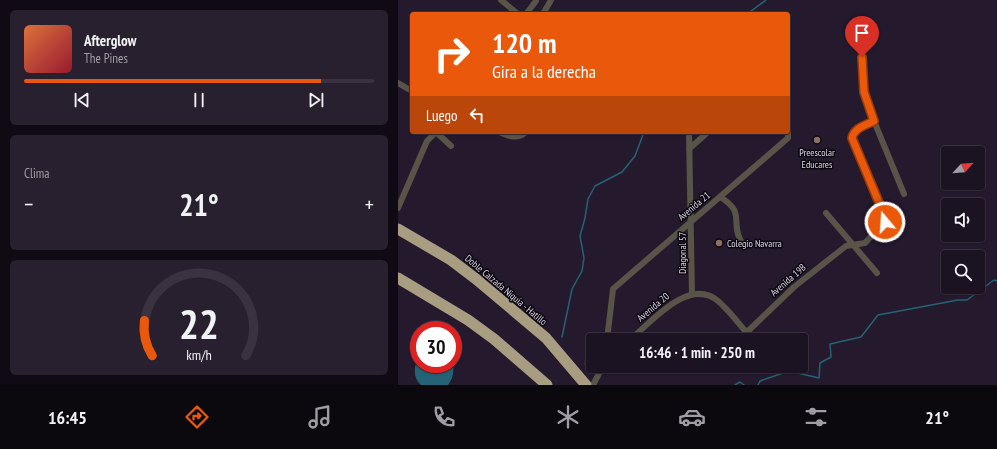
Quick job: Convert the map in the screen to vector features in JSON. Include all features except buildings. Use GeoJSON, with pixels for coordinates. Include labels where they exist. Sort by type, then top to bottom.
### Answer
{"type":"FeatureCollection","features":[{"type":"Feature","properties":{"kind":"highway","name":"Doble Calzada Niquia - Hatillo"},"geometry":{"type":"LineString","coordinates":[[399,230],[451,260],[476,279],[539,332],[586,385]]}},
{"type":"Feature","properties":{"kind":"highway"},"geometry":{"type":"LineString","coordinates":[[398,278],[468,320],[494,339],[548,385]]}},
{"type":"Feature","properties":{"kind":"street"},"geometry":{"type":"LineString","coordinates":[[501,0],[516,12]]}},
{"type":"Feature","properties":{"kind":"street"},"geometry":{"type":"LineString","coordinates":[[544,12],[551,0]]}},
{"type":"Feature","properties":{"kind":"street"},"geometry":{"type":"LineString","coordinates":[[528,12],[536,1]]}},
{"type":"Feature","properties":{"kind":"street"},"geometry":{"type":"LineString","coordinates":[[862,44],[864,92],[874,121],[904,194]]}},
{"type":"Feature","properties":{"kind":"street"},"geometry":{"type":"LineString","coordinates":[[398,81],[410,86]]}},
{"type":"Feature","properties":{"kind":"street"},"geometry":{"type":"LineString","coordinates":[[398,81],[410,90]]}},
{"type":"Feature","properties":{"kind":"street"},"geometry":{"type":"LineString","coordinates":[[853,245],[865,243],[885,222],[885,217],[852,138],[853,133],[858,129],[874,121]]}},
{"type":"Feature","properties":{"kind":"street"},"geometry":{"type":"LineString","coordinates":[[398,208],[428,141],[434,134]]}},
{"type":"Feature","properties":{"kind":"street"},"geometry":{"type":"LineString","coordinates":[[438,134],[451,146]]}},
{"type":"Feature","properties":{"kind":"street"},"geometry":{"type":"LineString","coordinates":[[505,134],[513,137],[522,136],[524,134]]}},
{"type":"Feature","properties":{"kind":"street","name":"Diagonal 57"},"geometry":{"type":"LineString","coordinates":[[689,134],[692,220],[692,294]]}},
{"type":"Feature","properties":{"kind":"street"},"geometry":{"type":"LineString","coordinates":[[689,149],[706,134]]}},
{"type":"Feature","properties":{"kind":"street","name":"Avenida 21"},"geometry":{"type":"LineString","coordinates":[[608,333],[613,289],[788,138],[788,134]]}},
{"type":"Feature","properties":{"kind":"street"},"geometry":{"type":"LineString","coordinates":[[720,197],[730,203],[736,213],[737,219],[735,227],[737,235],[742,243]]}},
{"type":"Feature","properties":{"kind":"street"},"geometry":{"type":"LineString","coordinates":[[826,213],[877,273]]}},
{"type":"Feature","properties":{"kind":"street","name":"Avenida 19B"},"geometry":{"type":"LineString","coordinates":[[746,332],[794,287],[846,246],[853,245]]}},
{"type":"Feature","properties":{"kind":"street"},"geometry":{"type":"LineString","coordinates":[[692,294],[708,296],[717,300],[746,332]]}},
{"type":"Feature","properties":{"kind":"street","name":"Avenida 20"},"geometry":{"type":"LineString","coordinates":[[638,333],[677,300],[692,294]]}},
{"type":"Feature","properties":{"kind":"street"},"geometry":{"type":"LineString","coordinates":[[593,385],[599,373]]}},
{"type":"Feature","properties":{"kind":"green space"},"geometry":{"type":"Polygon","coordinates":[[[586,350],[586,365],[584,365],[586,350]]]}},
{"type":"Feature","properties":{"kind":"water"},"geometry":{"type":"Polygon","coordinates":[[[415,373],[453,373],[448,385],[421,385],[416,379],[415,373]]]}},
{"type":"Feature","properties":{"kind":"waterway"},"geometry":{"type":"LineString","coordinates":[[750,12],[766,0]]}},
{"type":"Feature","properties":{"kind":"waterway"},"geometry":{"type":"LineString","coordinates":[[562,337],[572,289],[582,271],[584,258],[580,236],[588,199],[595,186],[622,172],[635,156],[643,134]]}},
{"type":"Feature","properties":{"kind":"waterway"},"geometry":{"type":"LineString","coordinates":[[758,385],[760,381],[789,371],[819,378],[820,363],[831,357],[830,344],[861,337],[878,315],[958,300],[967,300],[994,280],[997,281]]}},
{"type":"Feature","properties":{"kind":"waterway"},"geometry":{"type":"LineString","coordinates":[[735,385],[740,382],[744,385]]}},
{"type":"Feature","properties":{"kind":"place","name":"Preescolar Educares"},"geometry":{"type":"Point","coordinates":[817,140]}},
{"type":"Feature","properties":{"kind":"place","name":"Colegio Navarra"},"geometry":{"type":"Point","coordinates":[719,243]}},
{"type":"Feature","properties":{"kind":"route"},"geometry":{"type":"LineString","coordinates":[[862,57],[864,92],[869,111],[874,121],[858,129],[853,133],[852,138],[885,217],[885,222]]}}]}
